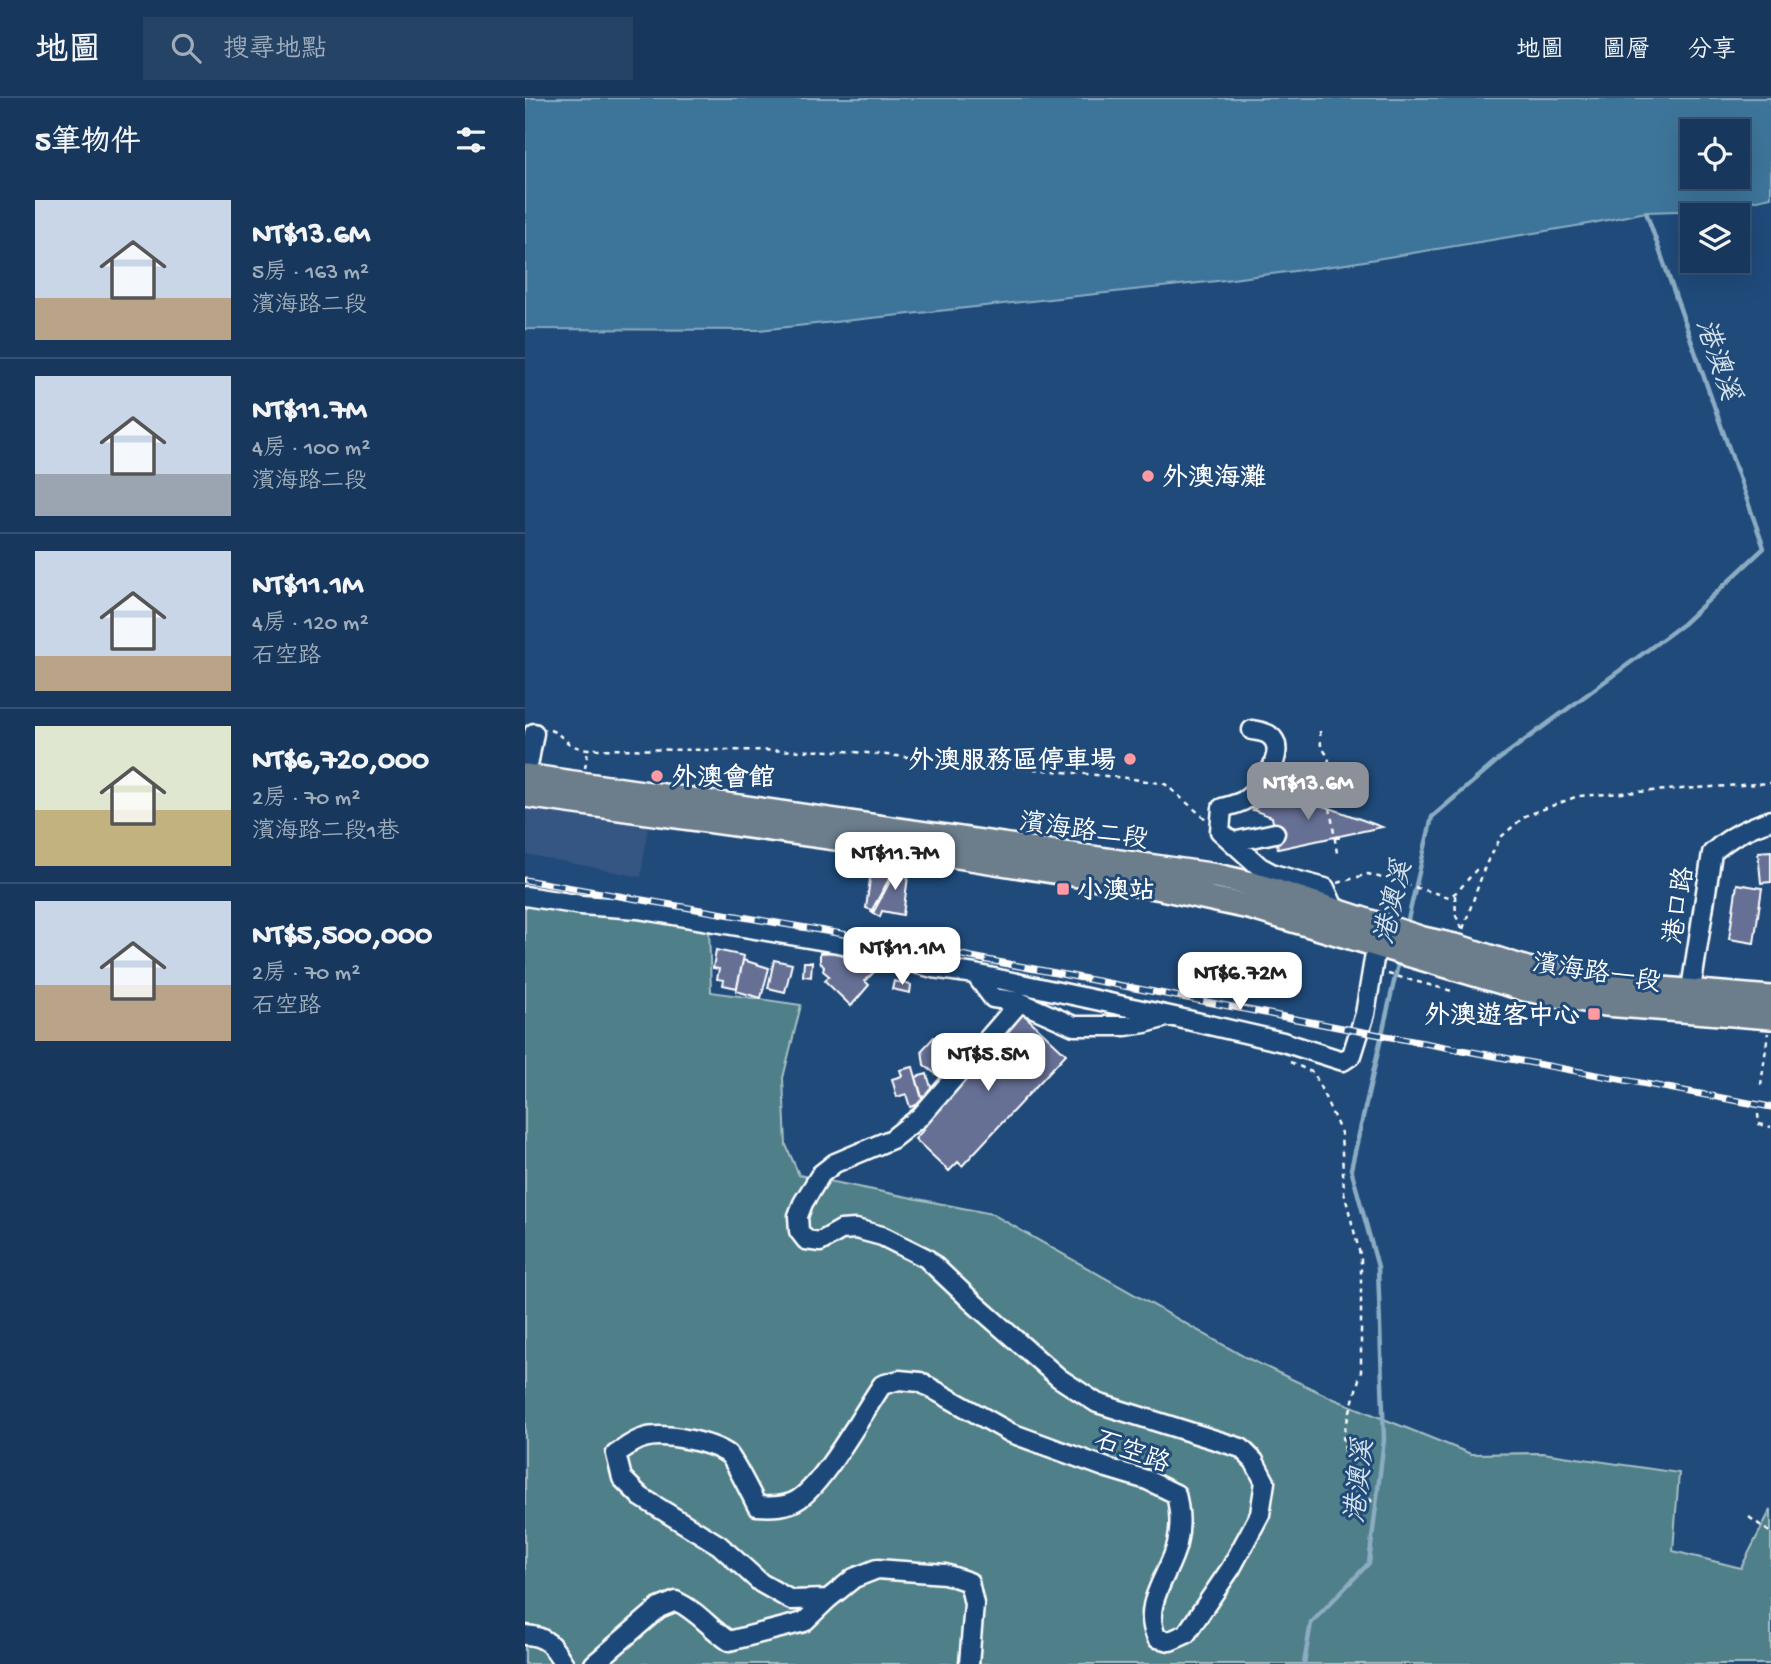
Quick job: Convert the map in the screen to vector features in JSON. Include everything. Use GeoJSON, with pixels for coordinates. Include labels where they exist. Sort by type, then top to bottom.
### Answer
{"type":"FeatureCollection","features":[{"type":"Feature","properties":{"kind":"main road","name":"濱海路二段"},"geometry":{"type":"LineString","coordinates":[[525,783],[580,788],[902,845],[998,854],[1162,878],[1249,907],[1378,935]]}},
{"type":"Feature","properties":{"kind":"main road","name":"濱海路二段"},"geometry":{"type":"LineString","coordinates":[[1162,878],[1258,876],[1336,912],[1378,935]]}},
{"type":"Feature","properties":{"kind":"main road","name":"濱海路一段"},"geometry":{"type":"LineString","coordinates":[[1378,935],[1525,989],[1605,1003],[1688,1002],[1771,1011]]}},
{"type":"Feature","properties":{"kind":"street"},"geometry":{"type":"LineString","coordinates":[[1252,730],[1268,734],[1274,742],[1276,758],[1266,779],[1245,800],[1222,808],[1226,836],[1258,872],[1258,876],[1273,874],[1325,888],[1336,912]]}},
{"type":"Feature","properties":{"kind":"street"},"geometry":{"type":"LineString","coordinates":[[525,783],[540,731]]}},
{"type":"Feature","properties":{"kind":"street","name":"港口路"},"geometry":{"type":"LineString","coordinates":[[1688,1002],[1712,852],[1745,828],[1771,820]]}},
{"type":"Feature","properties":{"kind":"street"},"geometry":{"type":"LineString","coordinates":[[1226,836],[1275,833]]}},
{"type":"Feature","properties":{"kind":"street"},"geometry":{"type":"LineString","coordinates":[[525,896],[581,905],[638,909],[836,943],[933,968],[975,974],[1283,1042],[1343,1061],[1352,1055],[1365,1014],[1378,935]]}},
{"type":"Feature","properties":{"kind":"street"},"geometry":{"type":"LineString","coordinates":[[975,974],[993,998],[1020,1002],[1074,1026],[1126,1026],[1170,1016]]}},
{"type":"Feature","properties":{"kind":"street","name":"石空路"},"geometry":{"type":"LineString","coordinates":[[828,1599],[791,1600],[761,1583],[719,1545],[641,1496],[622,1478],[616,1454],[630,1443],[645,1437],[667,1436],[705,1444],[730,1455],[757,1506],[776,1507],[799,1499],[820,1479],[882,1385],[898,1380],[920,1382],[1011,1433],[1147,1480],[1175,1494],[1181,1517],[1177,1546],[1152,1602],[1153,1630],[1157,1638],[1170,1641],[1186,1634],[1195,1623],[1231,1568],[1260,1514],[1265,1482],[1254,1461],[1241,1448],[1097,1403],[1059,1378],[926,1258],[882,1236],[856,1229],[841,1230],[820,1242],[806,1240],[799,1231],[798,1216],[803,1203],[821,1174],[835,1163],[892,1139],[921,1116],[1020,1002]]}},
{"type":"Feature","properties":{"kind":"street"},"geometry":{"type":"LineString","coordinates":[[594,1664],[659,1608],[676,1601],[694,1610],[711,1629],[729,1641],[804,1622],[854,1578],[877,1569],[945,1574],[969,1582],[974,1604],[969,1664]]}},
{"type":"Feature","properties":{"kind":"street"},"geometry":{"type":"LineString","coordinates":[[525,1634],[550,1641],[564,1664]]}},
{"type":"Feature","properties":{"kind":"path"},"geometry":{"type":"LineString","coordinates":[[540,731],[557,732],[567,744],[588,749],[845,751],[1127,778],[1165,784],[1226,836]]}},
{"type":"Feature","properties":{"kind":"path"},"geometry":{"type":"LineString","coordinates":[[1320,731],[1321,746],[1329,758],[1326,781],[1337,853]]}},
{"type":"Feature","properties":{"kind":"path"},"geometry":{"type":"LineString","coordinates":[[580,788],[588,749]]}},
{"type":"Feature","properties":{"kind":"path"},"geometry":{"type":"LineString","coordinates":[[1461,937],[1483,870],[1501,837],[1525,816],[1578,796],[1771,783]]}},
{"type":"Feature","properties":{"kind":"path"},"geometry":{"type":"LineString","coordinates":[[1266,792],[1262,795],[1269,798]]}},
{"type":"Feature","properties":{"kind":"path"},"geometry":{"type":"LineString","coordinates":[[1335,838],[1344,837]]}},
{"type":"Feature","properties":{"kind":"path"},"geometry":{"type":"LineString","coordinates":[[871,913],[902,845]]}},
{"type":"Feature","properties":{"kind":"path"},"geometry":{"type":"LineString","coordinates":[[1325,888],[1367,874],[1449,897],[1455,895],[1476,870],[1483,870]]}},
{"type":"Feature","properties":{"kind":"path"},"geometry":{"type":"LineString","coordinates":[[1455,895],[1456,916],[1463,929]]}},
{"type":"Feature","properties":{"kind":"path"},"geometry":{"type":"LineString","coordinates":[[1380,972],[1452,990]]}},
{"type":"Feature","properties":{"kind":"path"},"geometry":{"type":"LineString","coordinates":[[1761,1085],[1771,1011]]}},
{"type":"Feature","properties":{"kind":"path"},"geometry":{"type":"LineString","coordinates":[[1280,1057],[1314,1073],[1341,1133],[1344,1192],[1361,1258],[1361,1372],[1343,1436],[1347,1466],[1372,1502]]}},
{"type":"Feature","properties":{"kind":"path"},"geometry":{"type":"LineString","coordinates":[[1758,1114],[1759,1124],[1771,1127]]}},
{"type":"Feature","properties":{"kind":"path"},"geometry":{"type":"LineString","coordinates":[[1749,1517],[1771,1533]]}},
{"type":"Feature","properties":{"kind":"shaded area"},"geometry":{"type":"Polygon","coordinates":[[[525,98],[1771,98],[1771,197],[1744,203],[1680,203],[1680,211],[1646,212],[1340,265],[1217,281],[759,330],[525,329],[525,98]]]}},
{"type":"Feature","properties":{"kind":"shaded area"},"geometry":{"type":"Polygon","coordinates":[[[526,807],[648,826],[641,877],[525,854],[526,807]]]}},
{"type":"Feature","properties":{"kind":"green space"},"geometry":{"type":"Polygon","coordinates":[[[525,890],[709,926],[711,992],[801,1005],[783,1078],[786,1145],[799,1175],[992,1214],[1245,1357],[1334,1399],[1471,1454],[1543,1453],[1679,1473],[1673,1551],[1741,1568],[1771,1509],[1771,1664],[525,1664],[525,890]]]}},
{"type":"Feature","properties":{"kind":"building"},"geometry":{"type":"Polygon","coordinates":[[[1267,793],[1330,808],[1382,827],[1278,849],[1272,817],[1253,810],[1269,798],[1267,793]]]}},
{"type":"Feature","properties":{"kind":"building"},"geometry":{"type":"Polygon","coordinates":[[[1771,851],[1771,882],[1761,883],[1758,852],[1771,851]]]}},
{"type":"Feature","properties":{"kind":"building"},"geometry":{"type":"Polygon","coordinates":[[[880,855],[900,859],[872,910],[866,908],[870,879],[880,855]]]}},
{"type":"Feature","properties":{"kind":"building"},"geometry":{"type":"Polygon","coordinates":[[[902,859],[910,861],[903,915],[882,911],[880,917],[873,913],[902,859]]]}},
{"type":"Feature","properties":{"kind":"building"},"geometry":{"type":"Polygon","coordinates":[[[1737,884],[1762,888],[1754,943],[1729,939],[1737,884]]]}},
{"type":"Feature","properties":{"kind":"building"},"geometry":{"type":"Polygon","coordinates":[[[716,950],[744,956],[737,988],[723,985],[724,980],[717,979],[719,969],[713,968],[716,950]]]}},
{"type":"Feature","properties":{"kind":"building"},"geometry":{"type":"Polygon","coordinates":[[[849,950],[874,972],[865,981],[869,985],[851,1006],[825,981],[829,976],[823,971],[824,967],[820,962],[820,953],[839,952],[843,956],[849,950]]]}},
{"type":"Feature","properties":{"kind":"building"},"geometry":{"type":"Polygon","coordinates":[[[743,960],[769,968],[761,998],[736,991],[743,960]]]}},
{"type":"Feature","properties":{"kind":"building"},"geometry":{"type":"Polygon","coordinates":[[[774,960],[792,964],[785,992],[768,988],[774,960]]]}},
{"type":"Feature","properties":{"kind":"building"},"geometry":{"type":"Polygon","coordinates":[[[804,962],[812,962],[811,977],[803,976],[804,962]]]}},
{"type":"Feature","properties":{"kind":"building"},"geometry":{"type":"Polygon","coordinates":[[[894,981],[911,985],[910,993],[892,989],[894,981]]]}},
{"type":"Feature","properties":{"kind":"building"},"geometry":{"type":"Polygon","coordinates":[[[1021,1012],[1066,1054],[962,1166],[958,1162],[949,1171],[915,1139],[924,1129],[918,1123],[1021,1012]]]}},
{"type":"Feature","properties":{"kind":"building"},"geometry":{"type":"Polygon","coordinates":[[[934,1037],[943,1044],[947,1038],[958,1047],[963,1042],[970,1052],[945,1081],[924,1065],[922,1050],[934,1037]]]}},
{"type":"Feature","properties":{"kind":"building"},"geometry":{"type":"Polygon","coordinates":[[[913,1067],[923,1103],[910,1107],[906,1094],[897,1097],[892,1079],[902,1076],[900,1070],[913,1067]]]}},
{"type":"Feature","properties":{"kind":"building"},"geometry":{"type":"Polygon","coordinates":[[[927,1074],[933,1094],[922,1097],[916,1077],[927,1074]]]}},
{"type":"Feature","properties":{"kind":"waterway","name":"港澳溪"},"geometry":{"type":"LineString","coordinates":[[1406,928],[1432,817],[1498,760],[1683,624],[1764,548],[1646,212]]}},
{"type":"Feature","properties":{"kind":"waterway","name":"港澳溪"},"geometry":{"type":"LineString","coordinates":[[1304,1664],[1311,1623],[1369,1563],[1384,1440],[1378,1267],[1351,1169],[1399,960]]}},
{"type":"Feature","properties":{"kind":"railway"},"geometry":{"type":"LineString","coordinates":[[525,880],[925,948],[1771,1107]]}},
{"type":"Feature","properties":{"kind":"place","name":"外澳海灘"},"geometry":{"type":"Point","coordinates":[1148,476]}},
{"type":"Feature","properties":{"kind":"place","name":"外澳服務區停車場"},"geometry":{"type":"Point","coordinates":[1130,759]}},
{"type":"Feature","properties":{"kind":"place","name":"外澳會館"},"geometry":{"type":"Point","coordinates":[657,776]}},
{"type":"Feature","properties":{"kind":"place","name":"小澳站"},"geometry":{"type":"Point","coordinates":[1063,889]}},
{"type":"Feature","properties":{"kind":"place","name":"外澳遊客中心"},"geometry":{"type":"Point","coordinates":[1594,1014]}}]}
